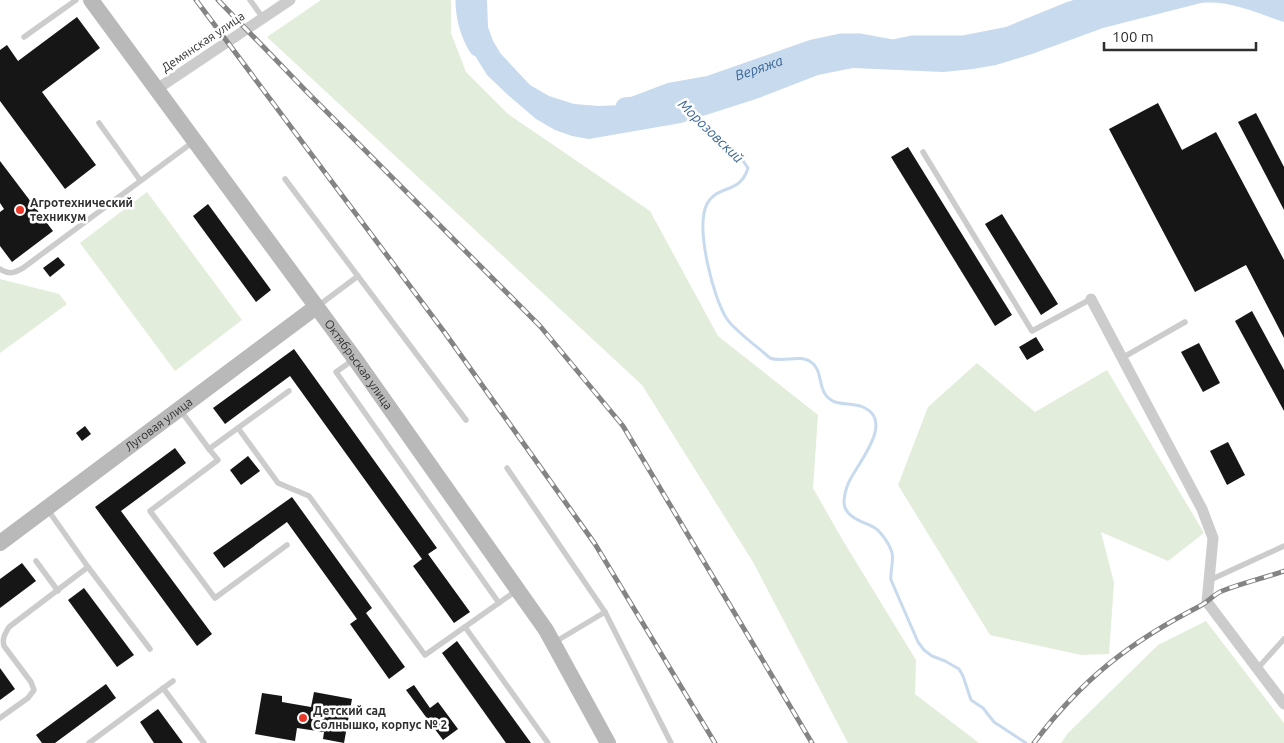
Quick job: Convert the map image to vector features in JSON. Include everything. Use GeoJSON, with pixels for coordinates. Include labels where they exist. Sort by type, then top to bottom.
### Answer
{"type":"FeatureCollection","features":[{"type":"Feature","properties":{"kind":"main road","name":"Октябрьская улица"},"geometry":{"type":"LineString","coordinates":[[91,0],[354,359],[518,590],[554,643],[608,743]]}},
{"type":"Feature","properties":{"kind":"main road","name":"Луговая улица"},"geometry":{"type":"LineString","coordinates":[[0,543],[316,307]]}},
{"type":"Feature","properties":{"kind":"street","name":"Демянская улица"},"geometry":{"type":"LineString","coordinates":[[157,90],[290,0]]}},
{"type":"Feature","properties":{"kind":"street"},"geometry":{"type":"LineString","coordinates":[[1091,299],[1202,509],[1213,538],[1207,602],[1284,704]]}},
{"type":"Feature","properties":{"kind":"lane"},"geometry":{"type":"LineString","coordinates":[[24,37],[76,0]]}},
{"type":"Feature","properties":{"kind":"lane"},"geometry":{"type":"LineString","coordinates":[[250,0],[263,18]]}},
{"type":"Feature","properties":{"kind":"lane"},"geometry":{"type":"LineString","coordinates":[[98,123],[140,180]]}},
{"type":"Feature","properties":{"kind":"lane"},"geometry":{"type":"LineString","coordinates":[[0,269],[8,273],[14,273],[23,268],[195,141]]}},
{"type":"Feature","properties":{"kind":"lane"},"geometry":{"type":"LineString","coordinates":[[923,152],[1032,331],[1091,299]]}},
{"type":"Feature","properties":{"kind":"lane"},"geometry":{"type":"LineString","coordinates":[[286,180],[466,420]]}},
{"type":"Feature","properties":{"kind":"lane"},"geometry":{"type":"LineString","coordinates":[[316,307],[358,276]]}},
{"type":"Feature","properties":{"kind":"lane"},"geometry":{"type":"LineString","coordinates":[[1122,358],[1185,322]]}},
{"type":"Feature","properties":{"kind":"lane"},"geometry":{"type":"LineString","coordinates":[[354,359],[336,372],[499,603]]}},
{"type":"Feature","properties":{"kind":"lane"},"geometry":{"type":"LineString","coordinates":[[209,449],[289,391]]}},
{"type":"Feature","properties":{"kind":"lane"},"geometry":{"type":"LineString","coordinates":[[179,409],[218,460],[150,511],[215,598],[287,545]]}},
{"type":"Feature","properties":{"kind":"lane"},"geometry":{"type":"LineString","coordinates":[[238,428],[278,483],[309,496],[425,655],[518,590]]}},
{"type":"Feature","properties":{"kind":"lane"},"geometry":{"type":"LineString","coordinates":[[507,468],[605,612],[671,743]]}},
{"type":"Feature","properties":{"kind":"lane"},"geometry":{"type":"LineString","coordinates":[[47,509],[150,649]]}},
{"type":"Feature","properties":{"kind":"lane"},"geometry":{"type":"LineString","coordinates":[[1210,580],[1284,546]]}},
{"type":"Feature","properties":{"kind":"lane"},"geometry":{"type":"LineString","coordinates":[[36,561],[58,591]]}},
{"type":"Feature","properties":{"kind":"lane"},"geometry":{"type":"LineString","coordinates":[[0,718],[28,698],[34,690],[31,682],[4,646],[3,639],[9,627],[88,567]]}},
{"type":"Feature","properties":{"kind":"lane"},"geometry":{"type":"LineString","coordinates":[[554,643],[605,612]]}},
{"type":"Feature","properties":{"kind":"lane"},"geometry":{"type":"LineString","coordinates":[[465,627],[548,743]]}},
{"type":"Feature","properties":{"kind":"lane"},"geometry":{"type":"LineString","coordinates":[[1257,669],[1284,639]]}},
{"type":"Feature","properties":{"kind":"lane"},"geometry":{"type":"LineString","coordinates":[[88,743],[173,681]]}},
{"type":"Feature","properties":{"kind":"lane"},"geometry":{"type":"LineString","coordinates":[[163,688],[204,743]]}},
{"type":"Feature","properties":{"kind":"green space"},"geometry":{"type":"Polygon","coordinates":[[[321,0],[451,0],[451,33],[466,72],[508,114],[650,211],[718,336],[818,415],[813,488],[916,660],[915,694],[979,743],[848,743],[753,562],[642,385],[267,37],[321,0]]]}},
{"type":"Feature","properties":{"kind":"green space"},"geometry":{"type":"Polygon","coordinates":[[[147,192],[242,320],[175,371],[80,243],[147,192]]]}},
{"type":"Feature","properties":{"kind":"green space"},"geometry":{"type":"Polygon","coordinates":[[[0,279],[59,294],[67,304],[0,353],[0,279]]]}},
{"type":"Feature","properties":{"kind":"green space"},"geometry":{"type":"Polygon","coordinates":[[[977,363],[1035,412],[1107,370],[1204,533],[1168,561],[1101,532],[1114,583],[1109,654],[1081,655],[990,635],[898,485],[928,407],[977,363]]]}},
{"type":"Feature","properties":{"kind":"green space"},"geometry":{"type":"Polygon","coordinates":[[[1206,621],[1284,723],[1284,743],[1061,743],[1068,733],[1158,645],[1206,621]]]}},
{"type":"Feature","properties":{"kind":"water"},"geometry":{"type":"Polygon","coordinates":[[[467,0],[487,0],[488,27],[493,41],[501,54],[530,85],[549,96],[574,104],[599,106],[622,105],[651,100],[736,76],[808,51],[856,41],[878,41],[905,49],[984,47],[1108,0],[1284,0],[1284,22],[1233,5],[1201,3],[1103,28],[996,65],[943,72],[853,68],[818,75],[756,99],[681,123],[589,139],[555,130],[536,119],[487,75],[474,54],[468,29],[467,0]]]}},
{"type":"Feature","properties":{"kind":"building"},"geometry":{"type":"Polygon","coordinates":[[[77,17],[100,48],[42,92],[96,165],[65,189],[0,101],[0,50],[7,45],[18,61],[77,17]]]}},
{"type":"Feature","properties":{"kind":"building"},"geometry":{"type":"Polygon","coordinates":[[[1158,103],[1182,150],[1216,132],[1284,260],[1284,338],[1246,265],[1195,292],[1109,129],[1158,103]]]}},
{"type":"Feature","properties":{"kind":"building"},"geometry":{"type":"Polygon","coordinates":[[[1256,113],[1284,167],[1284,210],[1238,122],[1256,113]]]}},
{"type":"Feature","properties":{"kind":"building"},"geometry":{"type":"Polygon","coordinates":[[[908,147],[1012,315],[995,326],[891,157],[908,147]]]}},
{"type":"Feature","properties":{"kind":"building","name":"Агротехнический техникум"},"geometry":{"type":"Polygon","coordinates":[[[0,161],[53,231],[12,262],[0,246],[0,212],[4,209],[0,203],[0,161]]]}},
{"type":"Feature","properties":{"kind":"building"},"geometry":{"type":"Polygon","coordinates":[[[208,204],[271,290],[256,302],[193,216],[208,204]]]}},
{"type":"Feature","properties":{"kind":"building"},"geometry":{"type":"Polygon","coordinates":[[[1002,214],[1058,304],[1041,315],[985,224],[1002,214]]]}},
{"type":"Feature","properties":{"kind":"building"},"geometry":{"type":"Polygon","coordinates":[[[58,257],[65,265],[50,277],[43,268],[58,257]]]}},
{"type":"Feature","properties":{"kind":"building"},"geometry":{"type":"Polygon","coordinates":[[[1252,311],[1284,370],[1284,411],[1235,321],[1252,311]]]}},
{"type":"Feature","properties":{"kind":"building"},"geometry":{"type":"Polygon","coordinates":[[[1036,337],[1044,350],[1027,360],[1019,347],[1036,337]]]}},
{"type":"Feature","properties":{"kind":"building"},"geometry":{"type":"Polygon","coordinates":[[[1199,343],[1220,383],[1203,392],[1181,352],[1199,343]]]}},
{"type":"Feature","properties":{"kind":"building"},"geometry":{"type":"Polygon","coordinates":[[[294,349],[437,548],[428,554],[470,612],[454,623],[413,566],[422,559],[290,376],[225,424],[213,408],[294,349]]]}},
{"type":"Feature","properties":{"kind":"building"},"geometry":{"type":"Polygon","coordinates":[[[85,426],[91,434],[82,441],[76,433],[85,426]]]}},
{"type":"Feature","properties":{"kind":"building"},"geometry":{"type":"Polygon","coordinates":[[[1228,442],[1245,475],[1227,485],[1210,451],[1228,442]]]}},
{"type":"Feature","properties":{"kind":"building"},"geometry":{"type":"Polygon","coordinates":[[[175,448],[186,463],[121,511],[212,634],[197,646],[95,507],[175,448]]]}},
{"type":"Feature","properties":{"kind":"building"},"geometry":{"type":"Polygon","coordinates":[[[248,456],[260,471],[241,485],[230,470],[248,456]]]}},
{"type":"Feature","properties":{"kind":"building"},"geometry":{"type":"Polygon","coordinates":[[[292,497],[372,608],[366,613],[405,667],[389,679],[350,624],[357,619],[287,522],[224,568],[213,553],[292,497]]]}},
{"type":"Feature","properties":{"kind":"building"},"geometry":{"type":"Polygon","coordinates":[[[22,563],[36,581],[0,608],[0,579],[22,563]]]}},
{"type":"Feature","properties":{"kind":"building"},"geometry":{"type":"Polygon","coordinates":[[[84,588],[134,655],[117,667],[68,600],[84,588]]]}},
{"type":"Feature","properties":{"kind":"building"},"geometry":{"type":"Polygon","coordinates":[[[457,641],[531,743],[506,743],[442,653],[457,641]]]}},
{"type":"Feature","properties":{"kind":"building"},"geometry":{"type":"Polygon","coordinates":[[[0,668],[15,689],[0,700],[0,668]]]}},
{"type":"Feature","properties":{"kind":"building"},"geometry":{"type":"Polygon","coordinates":[[[106,684],[116,698],[55,743],[42,743],[36,735],[106,684]]]}},
{"type":"Feature","properties":{"kind":"building"},"geometry":{"type":"Polygon","coordinates":[[[414,685],[430,708],[438,702],[458,729],[443,740],[406,690],[414,685]]]}},
{"type":"Feature","properties":{"kind":"building","name":"Детский сад Солнышко, корпус № 2"},"geometry":{"type":"Polygon","coordinates":[[[314,692],[352,699],[344,743],[323,739],[324,732],[297,728],[295,741],[255,734],[262,693],[282,696],[282,702],[311,707],[314,692]]]}},
{"type":"Feature","properties":{"kind":"building"},"geometry":{"type":"Polygon","coordinates":[[[158,709],[183,743],[154,743],[140,722],[158,709]]]}},
{"type":"Feature","properties":{"kind":"waterway","name":"Веряжа"},"geometry":{"type":"LineString","coordinates":[[465,0],[468,25],[478,47]]}},
{"type":"Feature","properties":{"kind":"waterway","name":"Веряжа"},"geometry":{"type":"LineString","coordinates":[[625,107],[634,106],[671,92],[710,85],[813,49],[841,43],[860,43],[893,49],[912,45],[963,45],[1009,36],[1070,11],[1106,0]]}},
{"type":"Feature","properties":{"kind":"waterway","name":"Морозовский"},"geometry":{"type":"LineString","coordinates":[[698,116],[739,155],[748,168],[740,182],[711,198],[704,215],[704,245],[707,262],[716,295],[727,319],[770,358],[780,360],[802,359],[811,362],[818,371],[822,388],[829,398],[843,404],[862,406],[873,415],[876,424],[875,434],[848,484],[844,499],[845,508],[856,519],[875,528],[888,543],[892,556],[891,580],[918,642],[924,650],[959,669],[971,700],[983,708],[994,722],[1026,743]]}},
{"type":"Feature","properties":{"kind":"railway"},"geometry":{"type":"LineString","coordinates":[[196,0],[445,333],[595,544],[715,743]]}},
{"type":"Feature","properties":{"kind":"railway"},"geometry":{"type":"LineString","coordinates":[[218,0],[540,326],[623,426],[812,743]]}},
{"type":"Feature","properties":{"kind":"railway"},"geometry":{"type":"LineString","coordinates":[[1034,743],[1070,700],[1089,681],[1129,648],[1203,604],[1219,592],[1284,571]]}},
{"type":"Feature","properties":{"kind":"place","name":"Агротехнический техникум"},"geometry":{"type":"Point","coordinates":[20,210]}},
{"type":"Feature","properties":{"kind":"place","name":"Детский сад Солнышко, корпус № 2"},"geometry":{"type":"Point","coordinates":[303,718]}}]}
